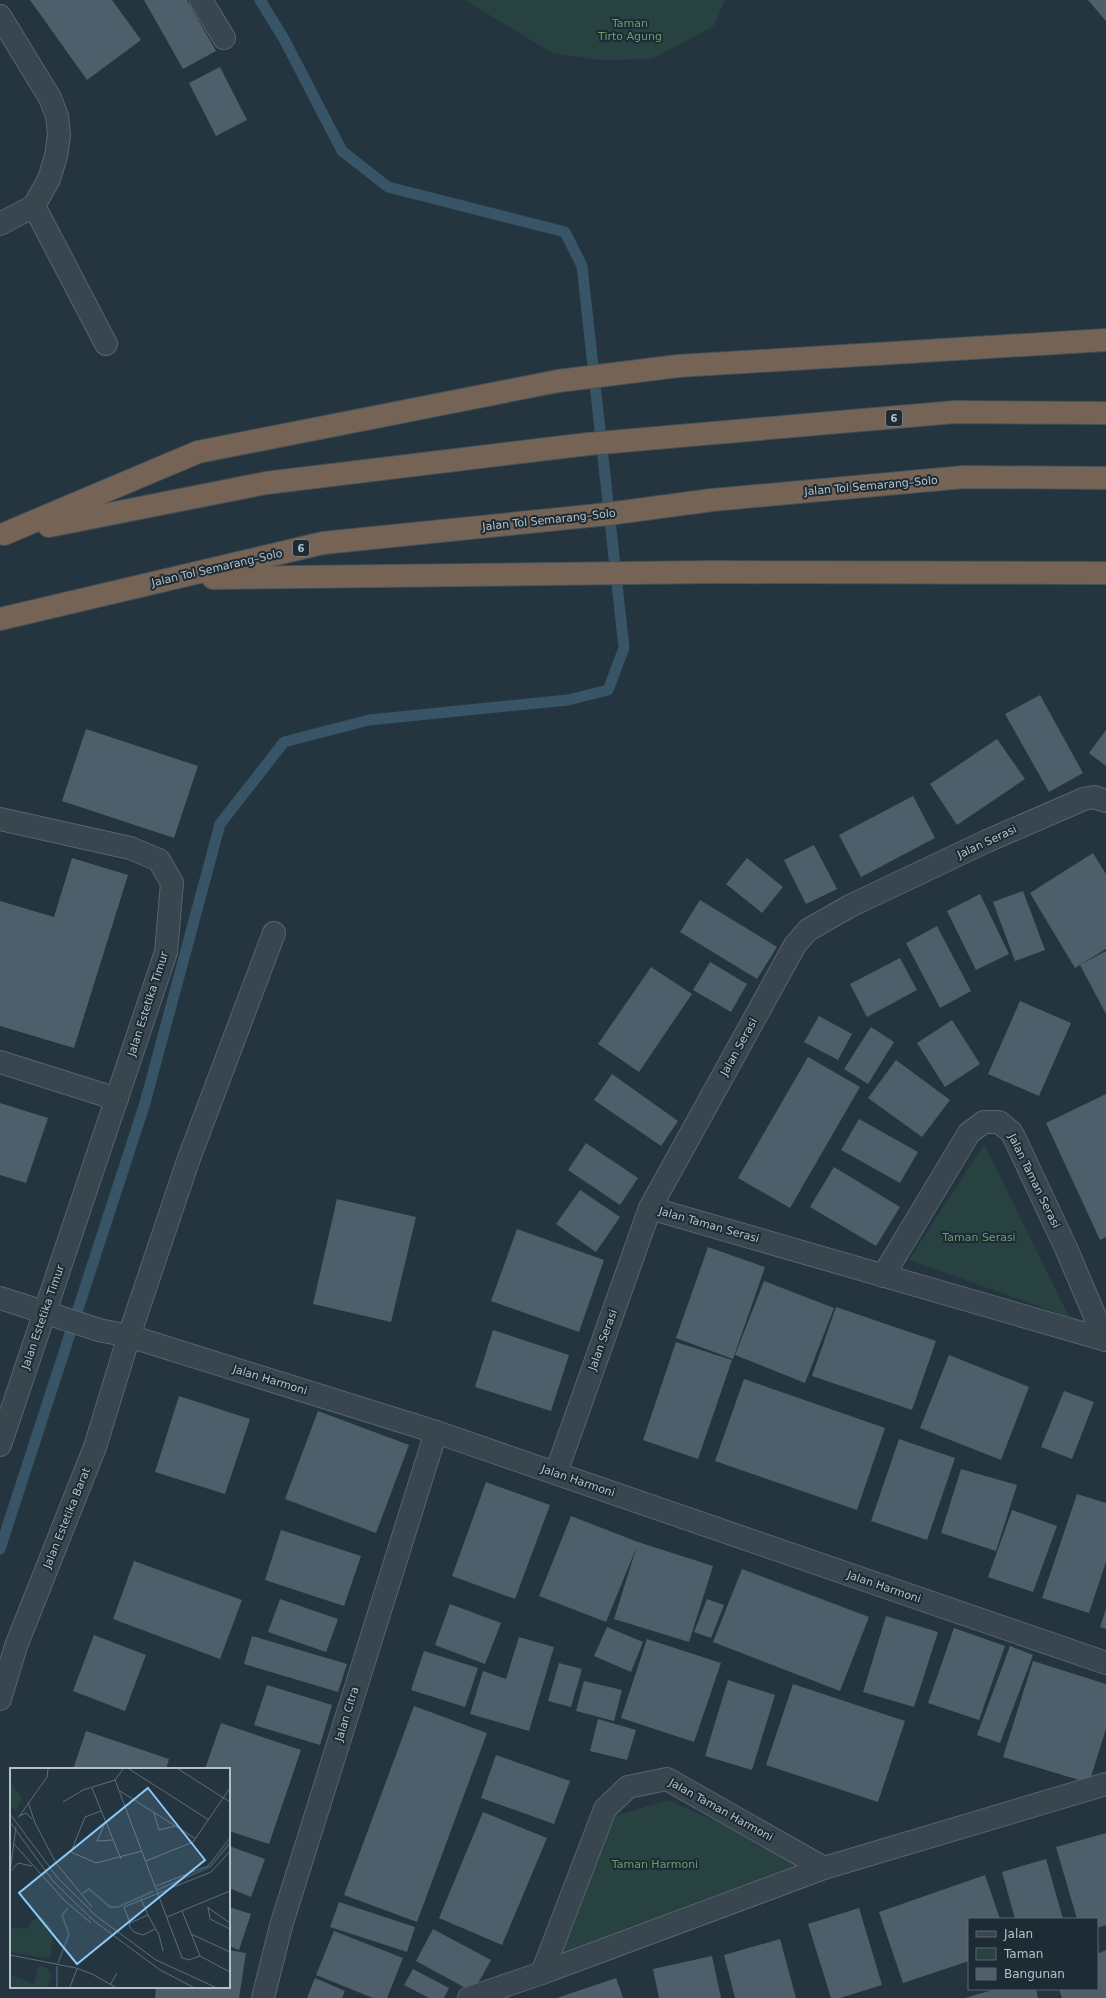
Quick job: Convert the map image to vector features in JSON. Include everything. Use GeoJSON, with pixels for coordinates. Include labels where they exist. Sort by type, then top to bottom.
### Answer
{"type":"FeatureCollection","features":[{"type":"Feature","properties":{"kind":"highway"},"geometry":{"type":"LineString","coordinates":[[2,535],[198,452],[558,381],[678,366],[1106,340]]}},
{"type":"Feature","properties":{"kind":"highway","name":"6"},"geometry":{"type":"LineString","coordinates":[[2,535],[266,483],[588,444],[955,412],[1106,413]]}},
{"type":"Feature","properties":{"kind":"highway","name":"Jalan Tol Semarang–Solo"},"geometry":{"type":"LineString","coordinates":[[0,619],[323,543],[608,514],[712,500],[964,477],[1106,478]]}},
{"type":"Feature","properties":{"kind":"highway"},"geometry":{"type":"LineString","coordinates":[[174,578],[597,575],[713,572],[1106,573]]}},
{"type":"Feature","properties":{"kind":"street"},"geometry":{"type":"LineString","coordinates":[[201,0],[224,38]]}},
{"type":"Feature","properties":{"kind":"street"},"geometry":{"type":"LineString","coordinates":[[0,16],[50,98],[57,116],[59,135],[56,156],[49,179],[34,206],[0,224]]}},
{"type":"Feature","properties":{"kind":"street"},"geometry":{"type":"LineString","coordinates":[[34,206],[106,344]]}},
{"type":"Feature","properties":{"kind":"street","name":"Jalan Serasi"},"geometry":{"type":"LineString","coordinates":[[556,1473],[650,1208],[795,945],[808,930],[864,900],[987,841],[1084,799],[1094,797],[1106,801]]}},
{"type":"Feature","properties":{"kind":"street","name":"Jalan Estetika Timur"},"geometry":{"type":"LineString","coordinates":[[0,819],[130,848],[159,860],[172,883],[166,952],[117,1099],[49,1314],[0,1445]]}},
{"type":"Feature","properties":{"kind":"street","name":"Jalan Estetika Barat"},"geometry":{"type":"LineString","coordinates":[[0,1699],[16,1646],[95,1447],[121,1334],[274,933]]}},
{"type":"Feature","properties":{"kind":"street"},"geometry":{"type":"LineString","coordinates":[[0,1062],[117,1099]]}},
{"type":"Feature","properties":{"kind":"street","name":"Jalan Taman Serasi"},"geometry":{"type":"LineString","coordinates":[[883,1276],[969,1133],[984,1122],[999,1122],[1015,1139],[1066,1248],[1106,1340]]}},
{"type":"Feature","properties":{"kind":"street","name":"Jalan Taman Serasi"},"geometry":{"type":"LineString","coordinates":[[650,1208],[1106,1340]]}},
{"type":"Feature","properties":{"kind":"street","name":"Jalan Harmoni"},"geometry":{"type":"LineString","coordinates":[[0,1298],[15,1304],[121,1334],[436,1432],[1106,1663]]}},
{"type":"Feature","properties":{"kind":"street","name":"Jalan Citra"},"geometry":{"type":"LineString","coordinates":[[263,1998],[284,1918],[436,1432]]}},
{"type":"Feature","properties":{"kind":"street","name":"Jalan Taman Harmoni"},"geometry":{"type":"LineString","coordinates":[[542,1973],[605,1809],[628,1787],[667,1779],[824,1868]]}},
{"type":"Feature","properties":{"kind":"street"},"geometry":{"type":"LineString","coordinates":[[470,1998],[542,1973],[824,1868],[1106,1784]]}},
{"type":"Feature","properties":{"kind":"green space","name":"Taman Tirto Agung"},"geometry":{"type":"Polygon","coordinates":[[[465,0],[725,0],[714,26],[652,59],[600,60],[552,53],[465,0]]]}},
{"type":"Feature","properties":{"kind":"green space","name":"Taman Serasi"},"geometry":{"type":"Polygon","coordinates":[[[984,1144],[1069,1317],[909,1260],[984,1144]]]}},
{"type":"Feature","properties":{"kind":"green space","name":"Taman Harmoni"},"geometry":{"type":"Polygon","coordinates":[[[668,1800],[823,1868],[557,1957],[612,1817],[668,1800]]]}},
{"type":"Feature","properties":{"kind":"building"},"geometry":{"type":"Polygon","coordinates":[[[30,0],[112,0],[141,40],[87,80],[30,0]]]}},
{"type":"Feature","properties":{"kind":"building"},"geometry":{"type":"Polygon","coordinates":[[[144,0],[187,0],[216,51],[183,69],[144,0]]]}},
{"type":"Feature","properties":{"kind":"building"},"geometry":{"type":"Polygon","coordinates":[[[1088,0],[1106,0],[1106,21],[1088,0]]]}},
{"type":"Feature","properties":{"kind":"building"},"geometry":{"type":"Polygon","coordinates":[[[220,67],[247,120],[216,136],[189,83],[220,67]]]}},
{"type":"Feature","properties":{"kind":"building"},"geometry":{"type":"Polygon","coordinates":[[[1040,695],[1083,773],[1049,792],[1005,714],[1040,695]]]}},
{"type":"Feature","properties":{"kind":"building"},"geometry":{"type":"Polygon","coordinates":[[[86,729],[198,766],[174,838],[62,801],[86,729]]]}},
{"type":"Feature","properties":{"kind":"building"},"geometry":{"type":"Polygon","coordinates":[[[1106,730],[1106,766],[1089,753],[1106,730]]]}},
{"type":"Feature","properties":{"kind":"building"},"geometry":{"type":"Polygon","coordinates":[[[997,739],[1025,779],[957,825],[930,784],[997,739]]]}},
{"type":"Feature","properties":{"kind":"building"},"geometry":{"type":"Polygon","coordinates":[[[913,796],[935,838],[861,877],[839,835],[913,796]]]}},
{"type":"Feature","properties":{"kind":"building"},"geometry":{"type":"Polygon","coordinates":[[[814,845],[837,889],[806,904],[784,860],[814,845]]]}},
{"type":"Feature","properties":{"kind":"building"},"geometry":{"type":"Polygon","coordinates":[[[1093,853],[1106,874],[1106,949],[1075,968],[1030,893],[1093,853]]]}},
{"type":"Feature","properties":{"kind":"building"},"geometry":{"type":"Polygon","coordinates":[[[72,858],[128,875],[74,1048],[0,1026],[0,901],[54,917],[72,858]]]}},
{"type":"Feature","properties":{"kind":"building"},"geometry":{"type":"Polygon","coordinates":[[[747,858],[783,887],[762,913],[726,884],[747,858]]]}},
{"type":"Feature","properties":{"kind":"building"},"geometry":{"type":"Polygon","coordinates":[[[1023,891],[1045,950],[1015,961],[993,902],[1023,891]]]}},
{"type":"Feature","properties":{"kind":"building"},"geometry":{"type":"Polygon","coordinates":[[[980,894],[1009,954],[976,970],[947,911],[980,894]]]}},
{"type":"Feature","properties":{"kind":"building"},"geometry":{"type":"Polygon","coordinates":[[[700,900],[777,947],[757,979],[680,932],[700,900]]]}},
{"type":"Feature","properties":{"kind":"building"},"geometry":{"type":"Polygon","coordinates":[[[937,926],[971,991],[940,1008],[906,943],[937,926]]]}},
{"type":"Feature","properties":{"kind":"building"},"geometry":{"type":"Polygon","coordinates":[[[1106,951],[1106,1014],[1080,965],[1106,951]]]}},
{"type":"Feature","properties":{"kind":"building"},"geometry":{"type":"Polygon","coordinates":[[[900,958],[917,990],[867,1017],[850,984],[900,958]]]}},
{"type":"Feature","properties":{"kind":"building"},"geometry":{"type":"Polygon","coordinates":[[[710,962],[747,984],[731,1012],[693,990],[710,962]]]}},
{"type":"Feature","properties":{"kind":"building"},"geometry":{"type":"Polygon","coordinates":[[[651,967],[692,994],[639,1072],[598,1044],[651,967]]]}},
{"type":"Feature","properties":{"kind":"building"},"geometry":{"type":"Polygon","coordinates":[[[1020,1001],[1071,1023],[1039,1096],[988,1074],[1020,1001]]]}},
{"type":"Feature","properties":{"kind":"building"},"geometry":{"type":"Polygon","coordinates":[[[819,1016],[852,1034],[838,1060],[804,1042],[819,1016]]]}},
{"type":"Feature","properties":{"kind":"building"},"geometry":{"type":"Polygon","coordinates":[[[952,1020],[980,1064],[945,1087],[917,1043],[952,1020]]]}},
{"type":"Feature","properties":{"kind":"building"},"geometry":{"type":"Polygon","coordinates":[[[871,1027],[894,1042],[868,1084],[844,1069],[871,1027]]]}},
{"type":"Feature","properties":{"kind":"building"},"geometry":{"type":"Polygon","coordinates":[[[808,1057],[860,1087],[790,1208],[738,1178],[808,1057]]]}},
{"type":"Feature","properties":{"kind":"building"},"geometry":{"type":"Polygon","coordinates":[[[896,1060],[950,1100],[922,1137],[868,1098],[896,1060]]]}},
{"type":"Feature","properties":{"kind":"building"},"geometry":{"type":"Polygon","coordinates":[[[612,1074],[678,1121],[661,1146],[594,1100],[612,1074]]]}},
{"type":"Feature","properties":{"kind":"building"},"geometry":{"type":"Polygon","coordinates":[[[1106,1094],[1106,1237],[1100,1240],[1046,1123],[1106,1094]]]}},
{"type":"Feature","properties":{"kind":"building"},"geometry":{"type":"Polygon","coordinates":[[[0,1103],[48,1118],[26,1183],[0,1175],[0,1103]]]}},
{"type":"Feature","properties":{"kind":"building"},"geometry":{"type":"Polygon","coordinates":[[[859,1119],[918,1152],[900,1183],[841,1150],[859,1119]]]}},
{"type":"Feature","properties":{"kind":"building"},"geometry":{"type":"Polygon","coordinates":[[[586,1143],[638,1178],[620,1205],[568,1170],[586,1143]]]}},
{"type":"Feature","properties":{"kind":"building"},"geometry":{"type":"Polygon","coordinates":[[[834,1167],[900,1207],[876,1246],[810,1207],[834,1167]]]}},
{"type":"Feature","properties":{"kind":"building"},"geometry":{"type":"Polygon","coordinates":[[[580,1190],[620,1217],[596,1252],[556,1224],[580,1190]]]}},
{"type":"Feature","properties":{"kind":"building"},"geometry":{"type":"Polygon","coordinates":[[[337,1199],[416,1217],[391,1322],[313,1304],[337,1199]]]}},
{"type":"Feature","properties":{"kind":"building"},"geometry":{"type":"Polygon","coordinates":[[[517,1229],[604,1260],[579,1332],[491,1301],[517,1229]]]}},
{"type":"Feature","properties":{"kind":"building"},"geometry":{"type":"Polygon","coordinates":[[[708,1247],[765,1267],[733,1359],[676,1338],[708,1247]]]}},
{"type":"Feature","properties":{"kind":"building"},"geometry":{"type":"Polygon","coordinates":[[[764,1281],[834,1308],[805,1383],[735,1355],[764,1281]]]}},
{"type":"Feature","properties":{"kind":"building"},"geometry":{"type":"Polygon","coordinates":[[[836,1307],[936,1341],[912,1410],[812,1376],[836,1307]]]}},
{"type":"Feature","properties":{"kind":"building"},"geometry":{"type":"Polygon","coordinates":[[[493,1330],[569,1355],[551,1411],[475,1387],[493,1330]]]}},
{"type":"Feature","properties":{"kind":"building"},"geometry":{"type":"Polygon","coordinates":[[[676,1342],[732,1360],[698,1459],[643,1440],[676,1342]]]}},
{"type":"Feature","properties":{"kind":"building"},"geometry":{"type":"Polygon","coordinates":[[[949,1355],[1029,1387],[1001,1460],[920,1428],[949,1355]]]}},
{"type":"Feature","properties":{"kind":"building"},"geometry":{"type":"Polygon","coordinates":[[[744,1379],[885,1428],[857,1510],[715,1461],[744,1379]]]}},
{"type":"Feature","properties":{"kind":"building"},"geometry":{"type":"Polygon","coordinates":[[[1064,1391],[1094,1402],[1072,1459],[1041,1447],[1064,1391]]]}},
{"type":"Feature","properties":{"kind":"building"},"geometry":{"type":"Polygon","coordinates":[[[179,1396],[250,1419],[225,1494],[155,1472],[179,1396]]]}},
{"type":"Feature","properties":{"kind":"building"},"geometry":{"type":"Polygon","coordinates":[[[318,1411],[409,1445],[376,1533],[285,1499],[318,1411]]]}},
{"type":"Feature","properties":{"kind":"building"},"geometry":{"type":"Polygon","coordinates":[[[899,1439],[955,1458],[927,1540],[871,1521],[899,1439]]]}},
{"type":"Feature","properties":{"kind":"building"},"geometry":{"type":"Polygon","coordinates":[[[961,1469],[1017,1485],[996,1551],[941,1533],[961,1469]]]}},
{"type":"Feature","properties":{"kind":"building"},"geometry":{"type":"Polygon","coordinates":[[[486,1482],[550,1505],[515,1599],[452,1576],[486,1482]]]}},
{"type":"Feature","properties":{"kind":"building"},"geometry":{"type":"Polygon","coordinates":[[[1077,1494],[1106,1503],[1106,1562],[1089,1613],[1042,1598],[1077,1494]]]}},
{"type":"Feature","properties":{"kind":"building"},"geometry":{"type":"Polygon","coordinates":[[[1012,1510],[1057,1526],[1033,1592],[988,1577],[1012,1510]]]}},
{"type":"Feature","properties":{"kind":"building"},"geometry":{"type":"Polygon","coordinates":[[[571,1516],[638,1542],[713,1566],[689,1642],[614,1619],[637,1546],[606,1622],[539,1596],[571,1516]]]}},
{"type":"Feature","properties":{"kind":"building"},"geometry":{"type":"Polygon","coordinates":[[[281,1530],[361,1556],[344,1606],[265,1580],[281,1530]]]}},
{"type":"Feature","properties":{"kind":"building"},"geometry":{"type":"Polygon","coordinates":[[[134,1561],[242,1600],[220,1659],[113,1619],[134,1561]]]}},
{"type":"Feature","properties":{"kind":"building"},"geometry":{"type":"Polygon","coordinates":[[[742,1569],[869,1617],[840,1691],[713,1642],[742,1569]]]}},
{"type":"Feature","properties":{"kind":"building"},"geometry":{"type":"Polygon","coordinates":[[[280,1599],[338,1619],[326,1652],[268,1632],[280,1599]]]}},
{"type":"Feature","properties":{"kind":"building"},"geometry":{"type":"Polygon","coordinates":[[[707,1599],[724,1605],[711,1638],[694,1632],[707,1599]]]}},
{"type":"Feature","properties":{"kind":"building"},"geometry":{"type":"Polygon","coordinates":[[[450,1604],[501,1623],[485,1664],[435,1645],[450,1604]]]}},
{"type":"Feature","properties":{"kind":"building"},"geometry":{"type":"Polygon","coordinates":[[[1106,1609],[1106,1629],[1100,1627],[1106,1609]]]}},
{"type":"Feature","properties":{"kind":"building"},"geometry":{"type":"Polygon","coordinates":[[[886,1616],[938,1632],[914,1707],[863,1692],[886,1616]]]}},
{"type":"Feature","properties":{"kind":"building"},"geometry":{"type":"Polygon","coordinates":[[[607,1627],[643,1642],[631,1672],[594,1656],[607,1627]]]}},
{"type":"Feature","properties":{"kind":"building"},"geometry":{"type":"Polygon","coordinates":[[[954,1628],[1005,1646],[979,1720],[928,1703],[954,1628]]]}},
{"type":"Feature","properties":{"kind":"building"},"geometry":{"type":"Polygon","coordinates":[[[94,1635],[146,1655],[125,1711],[73,1691],[94,1635]]]}},
{"type":"Feature","properties":{"kind":"building"},"geometry":{"type":"Polygon","coordinates":[[[252,1636],[347,1664],[338,1692],[244,1664],[252,1636]]]}},
{"type":"Feature","properties":{"kind":"building"},"geometry":{"type":"Polygon","coordinates":[[[519,1637],[554,1647],[529,1731],[470,1714],[483,1671],[506,1679],[519,1637]]]}},
{"type":"Feature","properties":{"kind":"building"},"geometry":{"type":"Polygon","coordinates":[[[647,1639],[721,1663],[694,1742],[621,1718],[647,1639]]]}},
{"type":"Feature","properties":{"kind":"building"},"geometry":{"type":"Polygon","coordinates":[[[1010,1646],[1033,1655],[1000,1743],[977,1735],[1010,1646]]]}},
{"type":"Feature","properties":{"kind":"building"},"geometry":{"type":"Polygon","coordinates":[[[424,1651],[478,1668],[465,1707],[411,1690],[424,1651]]]}},
{"type":"Feature","properties":{"kind":"building"},"geometry":{"type":"Polygon","coordinates":[[[1033,1661],[1106,1684],[1106,1729],[1089,1783],[1003,1757],[1033,1661]]]}},
{"type":"Feature","properties":{"kind":"building"},"geometry":{"type":"Polygon","coordinates":[[[559,1663],[582,1669],[571,1707],[548,1701],[559,1663]]]}},
{"type":"Feature","properties":{"kind":"building"},"geometry":{"type":"Polygon","coordinates":[[[728,1680],[775,1695],[752,1770],[705,1756],[728,1680]]]}},
{"type":"Feature","properties":{"kind":"building"},"geometry":{"type":"Polygon","coordinates":[[[584,1681],[622,1690],[614,1721],[576,1711],[584,1681]]]}},
{"type":"Feature","properties":{"kind":"building"},"geometry":{"type":"Polygon","coordinates":[[[793,1684],[905,1721],[878,1802],[766,1765],[793,1684]]]}},
{"type":"Feature","properties":{"kind":"building"},"geometry":{"type":"Polygon","coordinates":[[[267,1685],[332,1705],[320,1745],[254,1725],[267,1685]]]}},
{"type":"Feature","properties":{"kind":"building"},"geometry":{"type":"Polygon","coordinates":[[[414,1706],[487,1733],[417,1922],[344,1895],[414,1706]]]}},
{"type":"Feature","properties":{"kind":"building"},"geometry":{"type":"Polygon","coordinates":[[[598,1719],[636,1730],[627,1760],[590,1751],[598,1719]]]}},
{"type":"Feature","properties":{"kind":"building"},"geometry":{"type":"Polygon","coordinates":[[[221,1723],[301,1750],[269,1844],[230,1831],[230,1768],[205,1768],[221,1723]]]}},
{"type":"Feature","properties":{"kind":"building"},"geometry":{"type":"Polygon","coordinates":[[[86,1731],[169,1759],[166,1768],[73,1768],[86,1731]]]}},
{"type":"Feature","properties":{"kind":"building"},"geometry":{"type":"Polygon","coordinates":[[[496,1755],[570,1781],[554,1824],[481,1798],[496,1755]]]}},
{"type":"Feature","properties":{"kind":"building"},"geometry":{"type":"Polygon","coordinates":[[[483,1812],[547,1838],[502,1945],[439,1918],[483,1812]]]}},
{"type":"Feature","properties":{"kind":"building"},"geometry":{"type":"Polygon","coordinates":[[[1106,1833],[1106,1925],[1098,1928],[1098,1918],[1077,1918],[1056,1847],[1106,1833]]]}},
{"type":"Feature","properties":{"kind":"building"},"geometry":{"type":"Polygon","coordinates":[[[230,1846],[265,1859],[251,1897],[230,1888],[230,1846]]]}},
{"type":"Feature","properties":{"kind":"building"},"geometry":{"type":"Polygon","coordinates":[[[1046,1859],[1063,1918],[1015,1918],[1002,1872],[1046,1859]]]}},
{"type":"Feature","properties":{"kind":"building"},"geometry":{"type":"Polygon","coordinates":[[[985,1875],[1000,1918],[968,1918],[968,1961],[903,1983],[879,1912],[985,1875]]]}},
{"type":"Feature","properties":{"kind":"building"},"geometry":{"type":"Polygon","coordinates":[[[339,1902],[415,1927],[407,1952],[330,1927],[339,1902]]]}},
{"type":"Feature","properties":{"kind":"building"},"geometry":{"type":"Polygon","coordinates":[[[230,1907],[251,1914],[239,1950],[230,1946],[230,1907]]]}},
{"type":"Feature","properties":{"kind":"building"},"geometry":{"type":"Polygon","coordinates":[[[859,1908],[882,1985],[840,1998],[831,1998],[808,1924],[859,1908]]]}},
{"type":"Feature","properties":{"kind":"building"},"geometry":{"type":"Polygon","coordinates":[[[433,1929],[491,1960],[473,1992],[416,1961],[433,1929]]]}},
{"type":"Feature","properties":{"kind":"building"},"geometry":{"type":"Polygon","coordinates":[[[334,1931],[403,1958],[387,1998],[373,1998],[316,1975],[334,1931]]]}},
{"type":"Feature","properties":{"kind":"building"},"geometry":{"type":"Polygon","coordinates":[[[780,1939],[796,1998],[735,1998],[724,1955],[780,1939]]]}},
{"type":"Feature","properties":{"kind":"building"},"geometry":{"type":"Polygon","coordinates":[[[230,1950],[246,1953],[239,1998],[155,1998],[156,1988],[230,1988],[230,1950]]]}},
{"type":"Feature","properties":{"kind":"building"},"geometry":{"type":"Polygon","coordinates":[[[1106,1950],[1106,1998],[1062,1998],[1059,1990],[1098,1990],[1098,1954],[1106,1950]]]}},
{"type":"Feature","properties":{"kind":"building"},"geometry":{"type":"Polygon","coordinates":[[[712,1956],[721,1998],[659,1998],[653,1969],[712,1956]]]}},
{"type":"Feature","properties":{"kind":"building"},"geometry":{"type":"Polygon","coordinates":[[[413,1969],[449,1988],[444,1998],[429,1998],[404,1985],[413,1969]]]}},
{"type":"Feature","properties":{"kind":"building"},"geometry":{"type":"Polygon","coordinates":[[[315,1978],[345,1991],[342,1998],[307,1998],[315,1978]]]}},
{"type":"Feature","properties":{"kind":"building"},"geometry":{"type":"Polygon","coordinates":[[[616,1978],[623,1998],[557,1998],[616,1978]]]}},
{"type":"Feature","properties":{"kind":"building"},"geometry":{"type":"Polygon","coordinates":[[[993,1990],[1036,1990],[1038,1998],[965,1998],[993,1990]]]}},
{"type":"Feature","properties":{"kind":"waterway"},"geometry":{"type":"LineString","coordinates":[[0,1549],[145,1103],[220,824],[284,742],[369,720],[568,700],[608,690],[624,648],[582,266],[565,232],[388,187],[342,151],[284,39],[260,0]]}}]}
